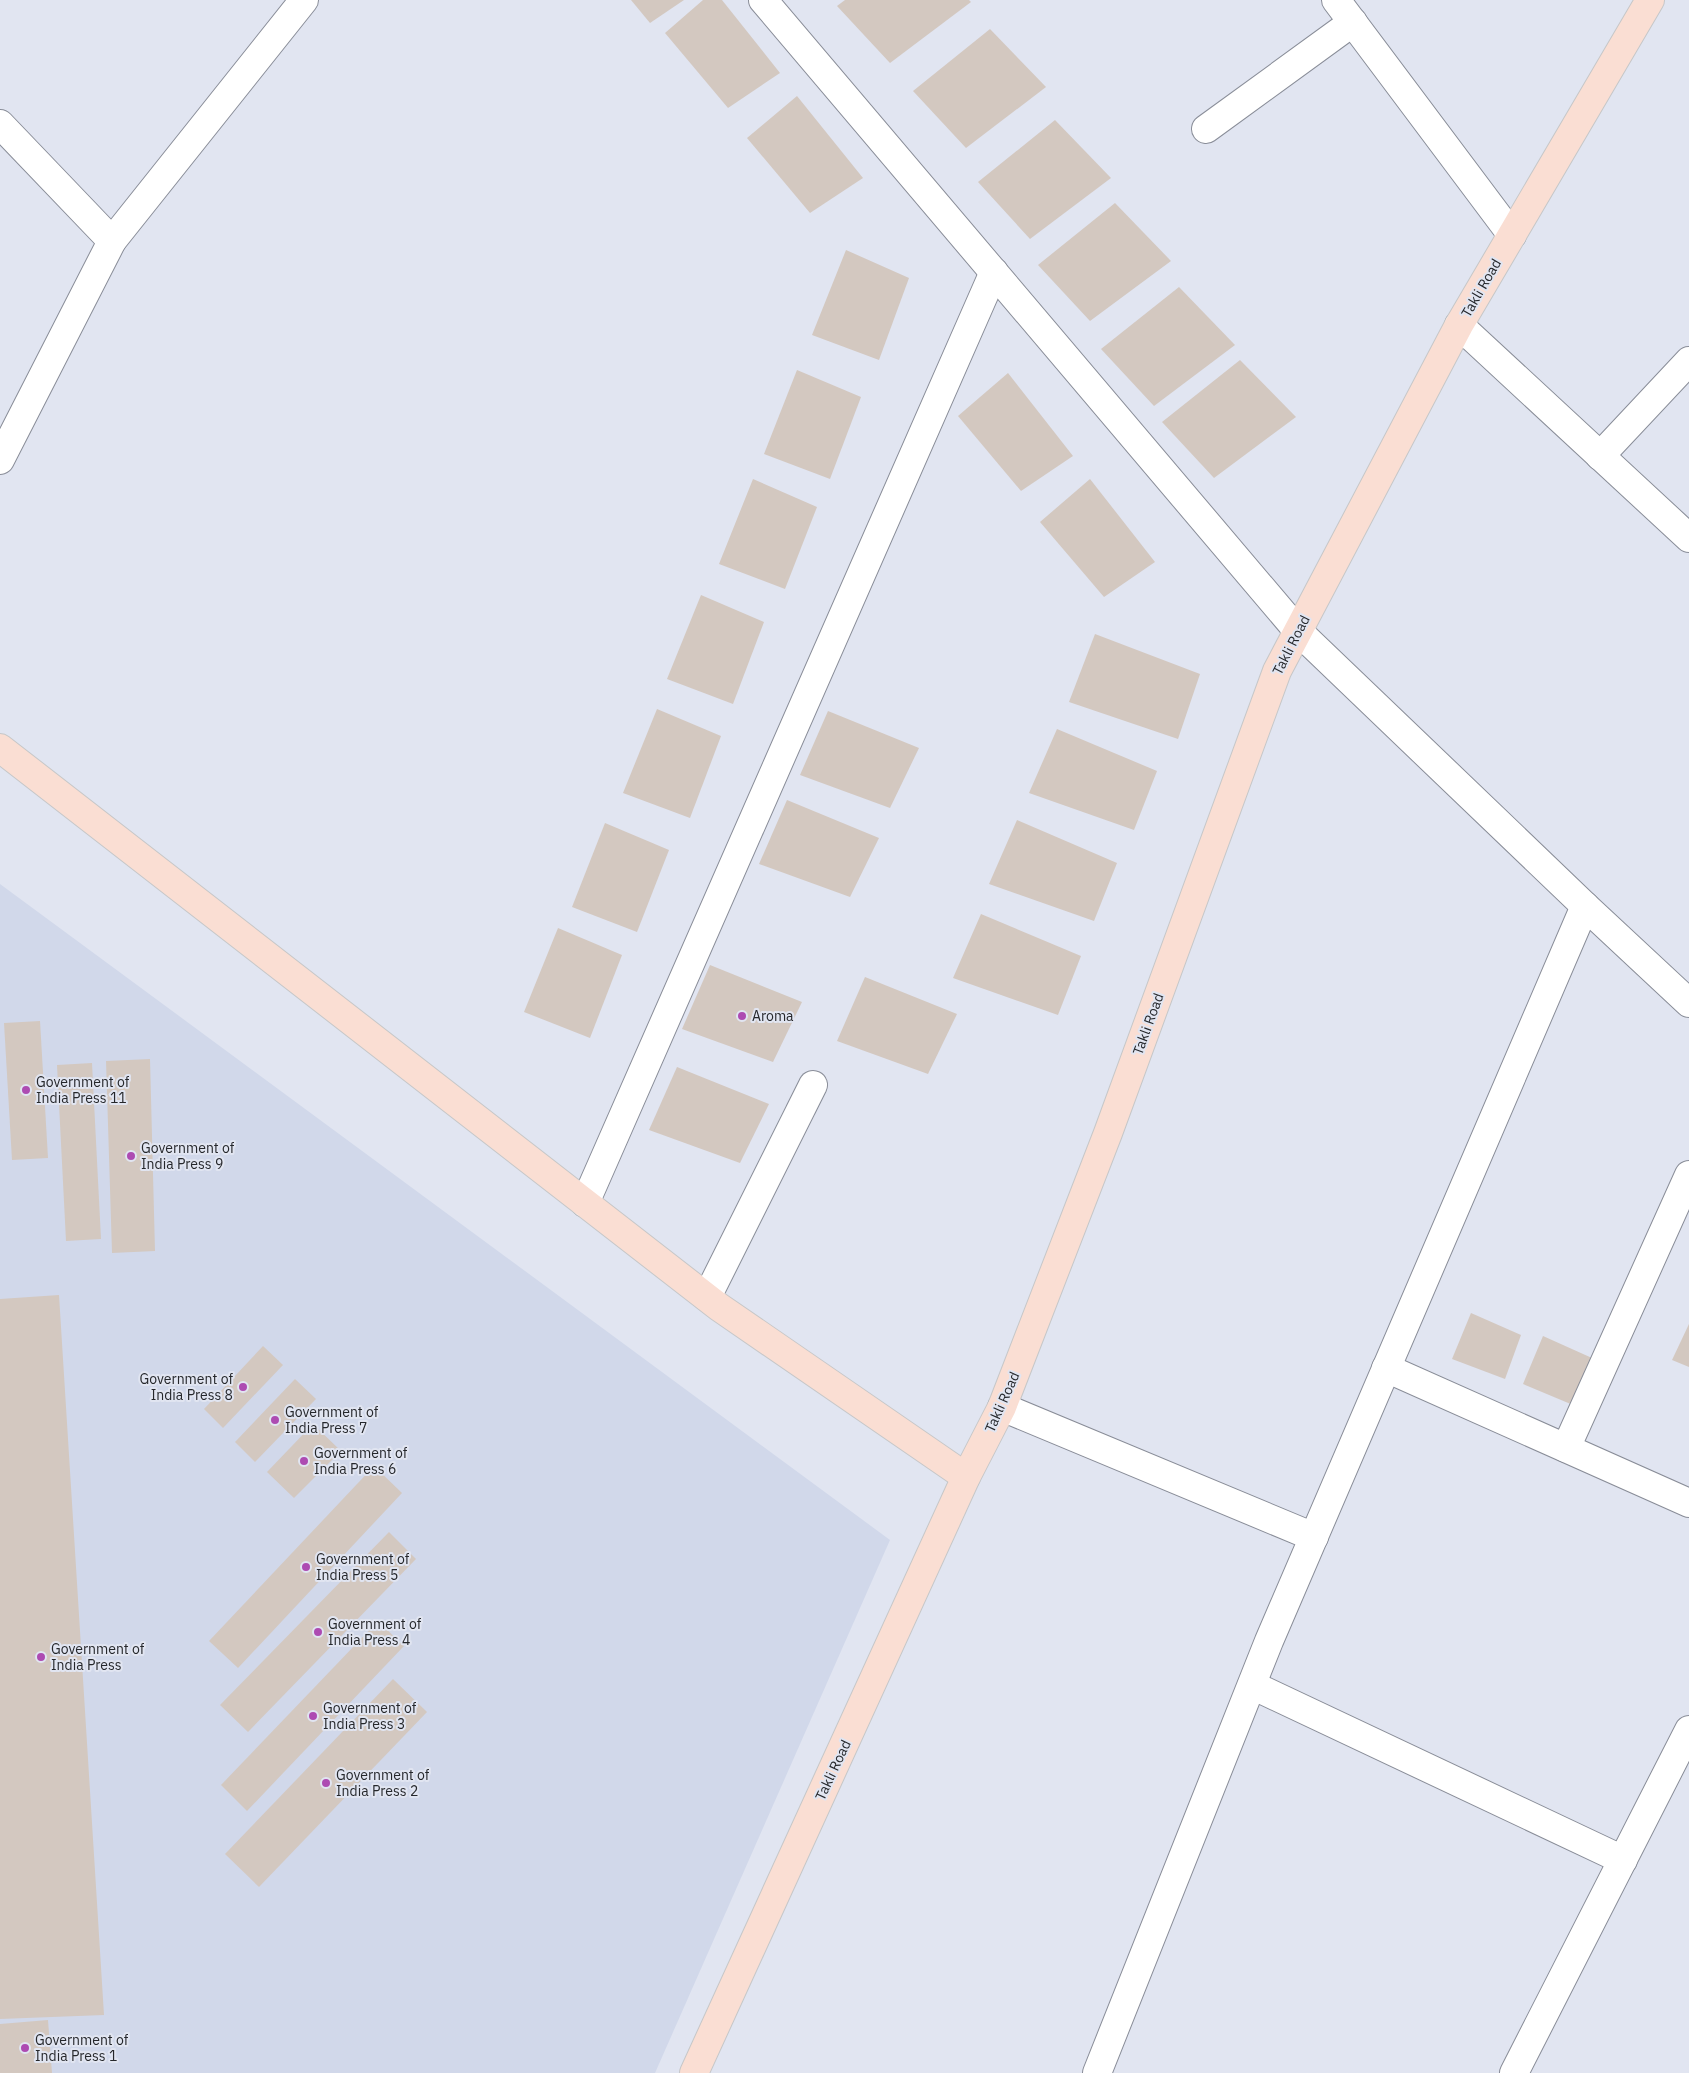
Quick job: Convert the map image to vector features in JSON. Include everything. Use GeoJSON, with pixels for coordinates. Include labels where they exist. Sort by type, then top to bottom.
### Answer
{"type":"FeatureCollection","features":[{"type":"Feature","properties":{"kind":"main road","name":"Takli Road"},"geometry":{"type":"LineString","coordinates":[[694,2073],[966,1477],[1002,1408],[1108,1134],[1277,671],[1459,325],[1650,0]]}},
{"type":"Feature","properties":{"kind":"main road"},"geometry":{"type":"LineString","coordinates":[[0,748],[707,1297],[966,1477]]}},
{"type":"Feature","properties":{"kind":"street"},"geometry":{"type":"LineString","coordinates":[[763,0],[1298,631],[1689,1003]]}},
{"type":"Feature","properties":{"kind":"street"},"geometry":{"type":"LineString","coordinates":[[1336,0],[1512,235]]}},
{"type":"Feature","properties":{"kind":"street"},"geometry":{"type":"LineString","coordinates":[[0,460],[112,241],[296,3]]}},
{"type":"Feature","properties":{"kind":"street"},"geometry":{"type":"LineString","coordinates":[[1206,129],[1353,22]]}},
{"type":"Feature","properties":{"kind":"street"},"geometry":{"type":"LineString","coordinates":[[0,124],[112,241]]}},
{"type":"Feature","properties":{"kind":"street"},"geometry":{"type":"LineString","coordinates":[[585,1203],[994,272]]}},
{"type":"Feature","properties":{"kind":"street"},"geometry":{"type":"LineString","coordinates":[[1459,325],[1689,538]]}},
{"type":"Feature","properties":{"kind":"street"},"geometry":{"type":"LineString","coordinates":[[1600,456],[1689,361]]}},
{"type":"Feature","properties":{"kind":"street"},"geometry":{"type":"LineString","coordinates":[[1097,2073],[1252,1685],[1585,906]]}},
{"type":"Feature","properties":{"kind":"street"},"geometry":{"type":"LineString","coordinates":[[707,1297],[813,1084]]}},
{"type":"Feature","properties":{"kind":"street"},"geometry":{"type":"LineString","coordinates":[[1566,1448],[1689,1175]]}},
{"type":"Feature","properties":{"kind":"street"},"geometry":{"type":"LineString","coordinates":[[1386,1368],[1689,1503]]}},
{"type":"Feature","properties":{"kind":"street"},"geometry":{"type":"LineString","coordinates":[[1002,1408],[1314,1537]]}},
{"type":"Feature","properties":{"kind":"street"},"geometry":{"type":"LineString","coordinates":[[1252,1685],[1623,1860]]}},
{"type":"Feature","properties":{"kind":"street"},"geometry":{"type":"LineString","coordinates":[[1514,2073],[1689,1730]]}},
{"type":"Feature","properties":{"kind":"shaded area","name":"Government of India Press"},"geometry":{"type":"Polygon","coordinates":[[[0,884],[890,1540],[655,2073],[0,2073],[0,884]]]}},
{"type":"Feature","properties":{"kind":"building"},"geometry":{"type":"Polygon","coordinates":[[[631,0],[684,0],[650,23],[631,0]]]}},
{"type":"Feature","properties":{"kind":"building"},"geometry":{"type":"Polygon","coordinates":[[[703,0],[722,0],[780,73],[728,108],[665,33],[703,0]]]}},
{"type":"Feature","properties":{"kind":"building"},"geometry":{"type":"Polygon","coordinates":[[[845,0],[969,0],[971,2],[890,63],[837,6],[845,0]]]}},
{"type":"Feature","properties":{"kind":"building"},"geometry":{"type":"Polygon","coordinates":[[[990,29],[1046,87],[966,148],[913,91],[990,29]]]}},
{"type":"Feature","properties":{"kind":"building"},"geometry":{"type":"Polygon","coordinates":[[[797,96],[863,178],[810,213],[747,138],[797,96]]]}},
{"type":"Feature","properties":{"kind":"building"},"geometry":{"type":"Polygon","coordinates":[[[1055,120],[1111,178],[1030,239],[978,182],[1055,120]]]}},
{"type":"Feature","properties":{"kind":"building"},"geometry":{"type":"Polygon","coordinates":[[[1115,203],[1171,261],[1090,321],[1038,265],[1115,203]]]}},
{"type":"Feature","properties":{"kind":"building"},"geometry":{"type":"Polygon","coordinates":[[[846,250],[909,278],[879,360],[812,335],[846,250]]]}},
{"type":"Feature","properties":{"kind":"building"},"geometry":{"type":"Polygon","coordinates":[[[1179,287],[1235,345],[1154,406],[1101,349],[1179,287]]]}},
{"type":"Feature","properties":{"kind":"building"},"geometry":{"type":"Polygon","coordinates":[[[1240,360],[1296,417],[1214,478],[1162,422],[1240,360]]]}},
{"type":"Feature","properties":{"kind":"building"},"geometry":{"type":"Polygon","coordinates":[[[797,370],[861,397],[830,479],[764,454],[797,370]]]}},
{"type":"Feature","properties":{"kind":"building"},"geometry":{"type":"Polygon","coordinates":[[[1008,373],[1073,456],[1021,491],[958,416],[1008,373]]]}},
{"type":"Feature","properties":{"kind":"building"},"geometry":{"type":"Polygon","coordinates":[[[753,479],[817,507],[785,589],[719,564],[753,479]]]}},
{"type":"Feature","properties":{"kind":"building"},"geometry":{"type":"Polygon","coordinates":[[[1090,479],[1155,562],[1104,597],[1040,522],[1090,479]]]}},
{"type":"Feature","properties":{"kind":"building"},"geometry":{"type":"Polygon","coordinates":[[[701,595],[764,622],[733,704],[667,679],[701,595]]]}},
{"type":"Feature","properties":{"kind":"building"},"geometry":{"type":"Polygon","coordinates":[[[1095,634],[1200,674],[1178,739],[1069,702],[1095,634]]]}},
{"type":"Feature","properties":{"kind":"building"},"geometry":{"type":"Polygon","coordinates":[[[657,709],[721,736],[690,818],[623,793],[657,709]]]}},
{"type":"Feature","properties":{"kind":"building"},"geometry":{"type":"Polygon","coordinates":[[[828,711],[919,748],[890,808],[800,775],[828,711]]]}},
{"type":"Feature","properties":{"kind":"building"},"geometry":{"type":"Polygon","coordinates":[[[1057,729],[1157,771],[1134,830],[1029,793],[1057,729]]]}},
{"type":"Feature","properties":{"kind":"building"},"geometry":{"type":"Polygon","coordinates":[[[787,800],[879,838],[850,897],[759,864],[787,800]]]}},
{"type":"Feature","properties":{"kind":"building"},"geometry":{"type":"Polygon","coordinates":[[[1017,820],[1117,863],[1094,921],[989,884],[1017,820]]]}},
{"type":"Feature","properties":{"kind":"building"},"geometry":{"type":"Polygon","coordinates":[[[605,823],[669,850],[637,932],[572,907],[605,823]]]}},
{"type":"Feature","properties":{"kind":"building"},"geometry":{"type":"Polygon","coordinates":[[[981,914],[1081,956],[1058,1015],[953,978],[981,914]]]}},
{"type":"Feature","properties":{"kind":"building"},"geometry":{"type":"Polygon","coordinates":[[[558,928],[622,955],[590,1038],[524,1012],[558,928]]]}},
{"type":"Feature","properties":{"kind":"building","name":"Aroma"},"geometry":{"type":"Polygon","coordinates":[[[710,965],[802,1002],[773,1062],[682,1029],[710,965]]]}},
{"type":"Feature","properties":{"kind":"building"},"geometry":{"type":"Polygon","coordinates":[[[865,977],[957,1014],[928,1074],[837,1041],[865,977]]]}},
{"type":"Feature","properties":{"kind":"building","name":"Government of India Press 11"},"geometry":{"type":"Polygon","coordinates":[[[40,1021],[48,1158],[12,1160],[4,1023],[40,1021]]]}},
{"type":"Feature","properties":{"kind":"building","name":"Government of India Press 9"},"geometry":{"type":"Polygon","coordinates":[[[150,1059],[155,1251],[112,1253],[106,1061],[150,1059]]]}},
{"type":"Feature","properties":{"kind":"building"},"geometry":{"type":"Polygon","coordinates":[[[92,1063],[101,1239],[66,1241],[57,1065],[92,1063]]]}},
{"type":"Feature","properties":{"kind":"building"},"geometry":{"type":"Polygon","coordinates":[[[677,1067],[769,1104],[740,1163],[649,1130],[677,1067]]]}},
{"type":"Feature","properties":{"kind":"building","name":"Government of India Press"},"geometry":{"type":"Polygon","coordinates":[[[59,1295],[104,2015],[0,2019],[0,1299],[59,1295]]]}},
{"type":"Feature","properties":{"kind":"building"},"geometry":{"type":"Polygon","coordinates":[[[1471,1313],[1521,1335],[1505,1379],[1452,1359],[1471,1313]]]}},
{"type":"Feature","properties":{"kind":"building"},"geometry":{"type":"Polygon","coordinates":[[[1689,1324],[1689,1367],[1672,1360],[1689,1324]]]}},
{"type":"Feature","properties":{"kind":"building"},"geometry":{"type":"Polygon","coordinates":[[[1543,1336],[1592,1358],[1573,1405],[1523,1384],[1543,1336]]]}},
{"type":"Feature","properties":{"kind":"building","name":"Government of India Press 8"},"geometry":{"type":"Polygon","coordinates":[[[263,1346],[283,1365],[223,1428],[204,1409],[263,1346]]]}},
{"type":"Feature","properties":{"kind":"building","name":"Government of India Press 7"},"geometry":{"type":"Polygon","coordinates":[[[295,1379],[316,1399],[255,1462],[235,1442],[295,1379]]]}},
{"type":"Feature","properties":{"kind":"building","name":"Government of India Press 6"},"geometry":{"type":"Polygon","coordinates":[[[313,1424],[341,1451],[294,1498],[267,1472],[313,1424]]]}},
{"type":"Feature","properties":{"kind":"building","name":"Government of India Press 5"},"geometry":{"type":"Polygon","coordinates":[[[374,1466],[402,1493],[238,1668],[209,1641],[374,1466]]]}},
{"type":"Feature","properties":{"kind":"building","name":"Government of India Press 4"},"geometry":{"type":"Polygon","coordinates":[[[389,1532],[416,1559],[248,1732],[220,1705],[389,1532]]]}},
{"type":"Feature","properties":{"kind":"building","name":"Government of India Press 3"},"geometry":{"type":"Polygon","coordinates":[[[378,1621],[404,1646],[247,1811],[221,1785],[378,1621]]]}},
{"type":"Feature","properties":{"kind":"building","name":"Government of India Press 2"},"geometry":{"type":"Polygon","coordinates":[[[393,1679],[427,1712],[259,1887],[225,1854],[393,1679]]]}},
{"type":"Feature","properties":{"kind":"building","name":"Government of India Press 1"},"geometry":{"type":"Polygon","coordinates":[[[48,2020],[52,2073],[0,2073],[0,2024],[48,2020]]]}},
{"type":"Feature","properties":{"kind":"place","name":"Aroma"},"geometry":{"type":"Point","coordinates":[742,1016]}},
{"type":"Feature","properties":{"kind":"place","name":"Government of India Press 11"},"geometry":{"type":"Point","coordinates":[26,1090]}},
{"type":"Feature","properties":{"kind":"place","name":"Government of India Press 9"},"geometry":{"type":"Point","coordinates":[131,1156]}},
{"type":"Feature","properties":{"kind":"place","name":"Government of India Press 8"},"geometry":{"type":"Point","coordinates":[243,1387]}},
{"type":"Feature","properties":{"kind":"place","name":"Government of India Press 7"},"geometry":{"type":"Point","coordinates":[275,1420]}},
{"type":"Feature","properties":{"kind":"place","name":"Government of India Press 6"},"geometry":{"type":"Point","coordinates":[304,1461]}},
{"type":"Feature","properties":{"kind":"place","name":"Government of India Press 5"},"geometry":{"type":"Point","coordinates":[306,1567]}},
{"type":"Feature","properties":{"kind":"place","name":"Government of India Press 4"},"geometry":{"type":"Point","coordinates":[318,1632]}},
{"type":"Feature","properties":{"kind":"place","name":"Government of India Press"},"geometry":{"type":"Point","coordinates":[41,1657]}},
{"type":"Feature","properties":{"kind":"place","name":"Government of India Press 3"},"geometry":{"type":"Point","coordinates":[313,1716]}},
{"type":"Feature","properties":{"kind":"place","name":"Government of India Press 2"},"geometry":{"type":"Point","coordinates":[326,1783]}},
{"type":"Feature","properties":{"kind":"place","name":"Government of India Press 1"},"geometry":{"type":"Point","coordinates":[25,2048]}}]}
